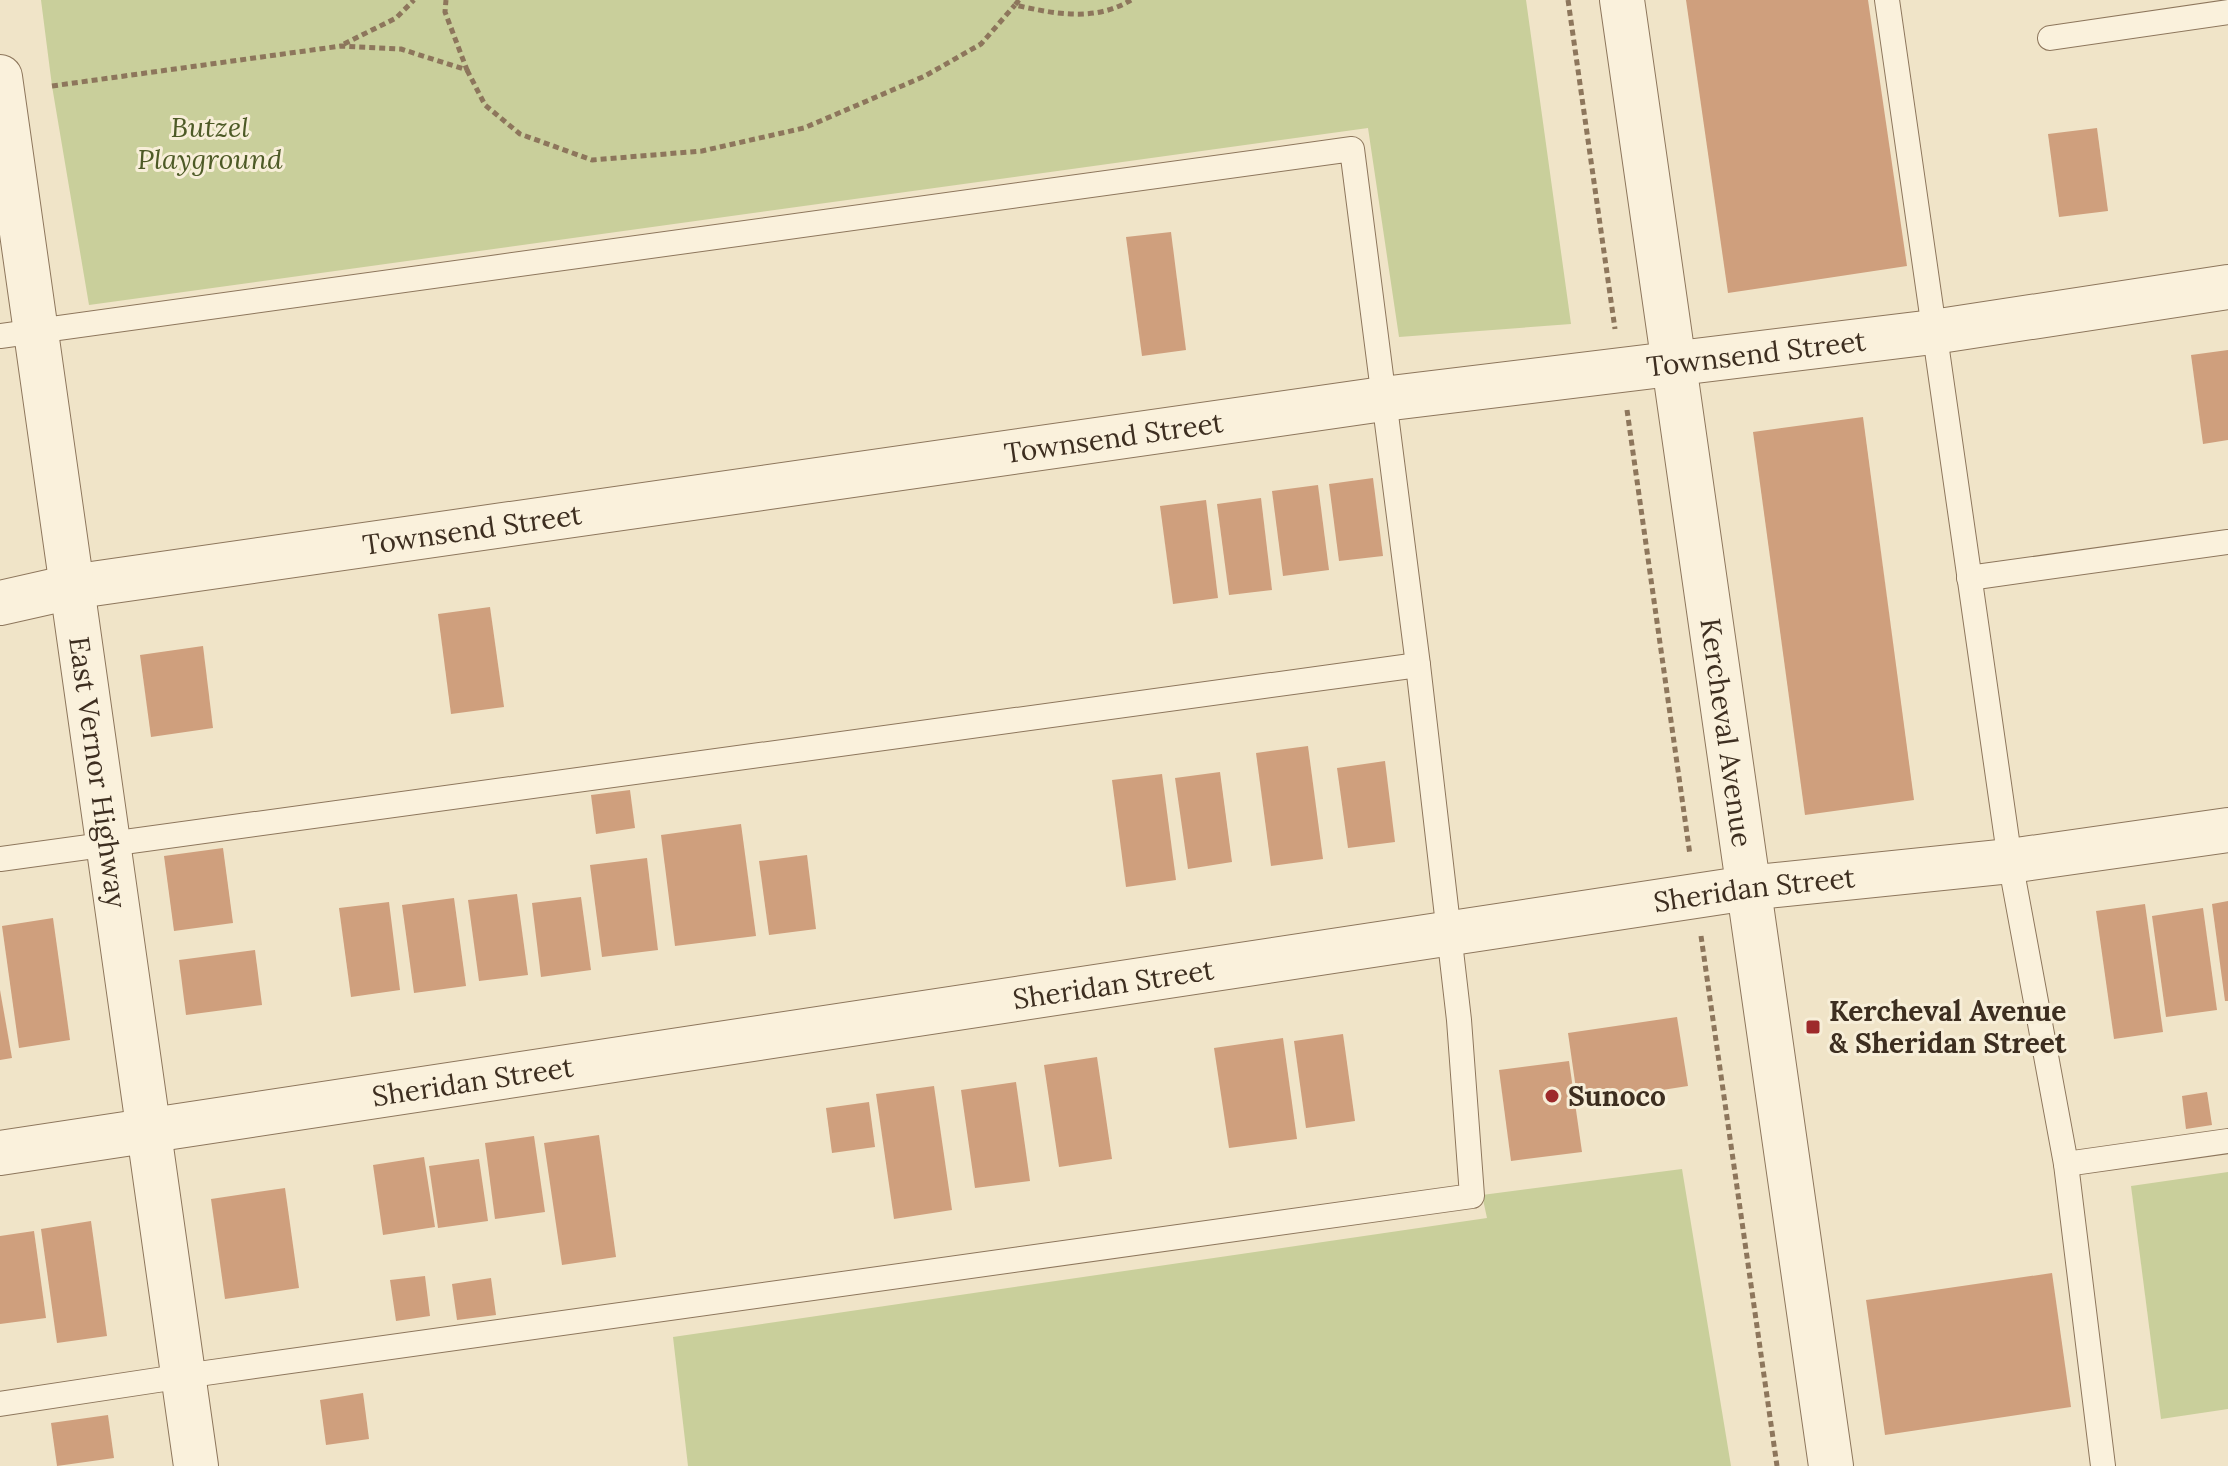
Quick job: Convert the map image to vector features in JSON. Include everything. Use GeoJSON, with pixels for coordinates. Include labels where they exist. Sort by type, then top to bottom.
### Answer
{"type":"FeatureCollection","features":[{"type":"Feature","properties":{"kind":"street","name":"Kercheval Avenue"},"geometry":{"type":"LineString","coordinates":[[1622,0],[1831,1466]]}},
{"type":"Feature","properties":{"kind":"street","name":"East Vernor Highway"},"geometry":{"type":"LineString","coordinates":[[0,80],[18,333],[71,587],[196,1466]]}},
{"type":"Feature","properties":{"kind":"street","name":"Townsend Street"},"geometry":{"type":"LineString","coordinates":[[0,603],[71,587],[1383,399],[1933,332],[2228,287]]}},
{"type":"Feature","properties":{"kind":"street","name":"Sheridan Street"},"geometry":{"type":"LineString","coordinates":[[0,1153],[1748,888],[2010,861],[2228,830]]}},
{"type":"Feature","properties":{"kind":"lane"},"geometry":{"type":"LineString","coordinates":[[1887,0],[2010,861],[2066,1164],[2103,1466]]}},
{"type":"Feature","properties":{"kind":"lane"},"geometry":{"type":"LineString","coordinates":[[2050,38],[2228,12]]}},
{"type":"Feature","properties":{"kind":"lane"},"geometry":{"type":"LineString","coordinates":[[0,1404],[1472,1196],[1459,1020],[1418,665],[1352,149],[18,333]]}},
{"type":"Feature","properties":{"kind":"lane"},"geometry":{"type":"LineString","coordinates":[[1969,578],[2228,542]]}},
{"type":"Feature","properties":{"kind":"lane"},"geometry":{"type":"LineString","coordinates":[[0,859],[1418,665]]}},
{"type":"Feature","properties":{"kind":"lane"},"geometry":{"type":"LineString","coordinates":[[2066,1164],[2228,1141]]}},
{"type":"Feature","properties":{"kind":"path"},"geometry":{"type":"LineString","coordinates":[[341,46],[396,18],[414,0]]}},
{"type":"Feature","properties":{"kind":"path"},"geometry":{"type":"LineString","coordinates":[[446,0],[445,12],[467,70],[485,105],[520,134],[592,160],[702,151],[804,128],[925,76],[981,44],[1017,3],[1057,15],[1112,12],[1131,0]]}},
{"type":"Feature","properties":{"kind":"path"},"geometry":{"type":"LineString","coordinates":[[1568,0],[1777,1466]]}},
{"type":"Feature","properties":{"kind":"path"},"geometry":{"type":"LineString","coordinates":[[52,86],[341,46],[401,49],[467,70]]}},
{"type":"Feature","properties":{"kind":"green space","name":"Butzel Playground"},"geometry":{"type":"Polygon","coordinates":[[[41,0],[1526,0],[1571,324],[1399,337],[1368,128],[89,305],[52,86],[41,0]]]}},
{"type":"Feature","properties":{"kind":"green space"},"geometry":{"type":"Polygon","coordinates":[[[1682,1169],[1731,1466],[688,1466],[673,1337],[1487,1218],[1482,1195],[1682,1169]]]}},
{"type":"Feature","properties":{"kind":"green space"},"geometry":{"type":"Polygon","coordinates":[[[2228,1172],[2228,1409],[2161,1419],[2131,1186],[2228,1172]]]}},
{"type":"Feature","properties":{"kind":"building"},"geometry":{"type":"Polygon","coordinates":[[[1686,0],[1868,0],[1907,266],[1728,293],[1686,0]]]}},
{"type":"Feature","properties":{"kind":"building"},"geometry":{"type":"Polygon","coordinates":[[[2097,128],[2108,211],[2059,217],[2048,134],[2097,128]]]}},
{"type":"Feature","properties":{"kind":"building"},"geometry":{"type":"Polygon","coordinates":[[[1171,232],[1186,350],[1142,356],[1126,237],[1171,232]]]}},
{"type":"Feature","properties":{"kind":"building"},"geometry":{"type":"Polygon","coordinates":[[[2228,350],[2228,440],[2203,444],[2191,355],[2228,350]]]}},
{"type":"Feature","properties":{"kind":"building"},"geometry":{"type":"Polygon","coordinates":[[[1863,417],[1914,800],[1805,815],[1753,432],[1863,417]]]}},
{"type":"Feature","properties":{"kind":"building"},"geometry":{"type":"Polygon","coordinates":[[[1373,478],[1383,556],[1339,561],[1329,484],[1373,478]]]}},
{"type":"Feature","properties":{"kind":"building"},"geometry":{"type":"Polygon","coordinates":[[[1318,485],[1329,570],[1283,576],[1272,491],[1318,485]]]}},
{"type":"Feature","properties":{"kind":"building"},"geometry":{"type":"Polygon","coordinates":[[[1261,498],[1272,590],[1229,595],[1217,504],[1261,498]]]}},
{"type":"Feature","properties":{"kind":"building"},"geometry":{"type":"Polygon","coordinates":[[[1206,500],[1218,598],[1173,604],[1160,506],[1206,500]]]}},
{"type":"Feature","properties":{"kind":"building"},"geometry":{"type":"Polygon","coordinates":[[[490,607],[504,707],[451,714],[438,614],[490,607]]]}},
{"type":"Feature","properties":{"kind":"building"},"geometry":{"type":"Polygon","coordinates":[[[203,646],[213,728],[151,737],[140,655],[203,646]]]}},
{"type":"Feature","properties":{"kind":"building"},"geometry":{"type":"Polygon","coordinates":[[[1308,746],[1323,859],[1271,866],[1256,753],[1308,746]]]}},
{"type":"Feature","properties":{"kind":"building"},"geometry":{"type":"Polygon","coordinates":[[[1385,761],[1395,842],[1348,848],[1337,768],[1385,761]]]}},
{"type":"Feature","properties":{"kind":"building"},"geometry":{"type":"Polygon","coordinates":[[[1220,772],[1232,862],[1188,869],[1175,778],[1220,772]]]}},
{"type":"Feature","properties":{"kind":"building"},"geometry":{"type":"Polygon","coordinates":[[[1162,774],[1176,880],[1126,887],[1112,780],[1162,774]]]}},
{"type":"Feature","properties":{"kind":"building"},"geometry":{"type":"Polygon","coordinates":[[[630,790],[635,828],[596,834],[591,795],[630,790]]]}},
{"type":"Feature","properties":{"kind":"building"},"geometry":{"type":"Polygon","coordinates":[[[741,824],[756,936],[675,946],[661,835],[741,824]]]}},
{"type":"Feature","properties":{"kind":"building"},"geometry":{"type":"Polygon","coordinates":[[[223,848],[233,923],[174,931],[164,856],[223,848]]]}},
{"type":"Feature","properties":{"kind":"building"},"geometry":{"type":"Polygon","coordinates":[[[807,855],[816,929],[769,935],[759,861],[807,855]]]}},
{"type":"Feature","properties":{"kind":"building"},"geometry":{"type":"Polygon","coordinates":[[[647,858],[658,950],[602,957],[590,865],[647,858]]]}},
{"type":"Feature","properties":{"kind":"building"},"geometry":{"type":"Polygon","coordinates":[[[517,894],[528,975],[479,981],[468,900],[517,894]]]}},
{"type":"Feature","properties":{"kind":"building"},"geometry":{"type":"Polygon","coordinates":[[[581,897],[591,970],[541,977],[532,903],[581,897]]]}},
{"type":"Feature","properties":{"kind":"building"},"geometry":{"type":"Polygon","coordinates":[[[454,898],[466,986],[414,993],[402,905],[454,898]]]}},
{"type":"Feature","properties":{"kind":"building"},"geometry":{"type":"Polygon","coordinates":[[[2228,901],[2228,1001],[2225,1001],[2212,904],[2228,901]]]}},
{"type":"Feature","properties":{"kind":"building"},"geometry":{"type":"Polygon","coordinates":[[[389,902],[400,990],[351,997],[339,908],[389,902]]]}},
{"type":"Feature","properties":{"kind":"building"},"geometry":{"type":"Polygon","coordinates":[[[2145,904],[2163,1032],[2114,1039],[2096,911],[2145,904]]]}},
{"type":"Feature","properties":{"kind":"building"},"geometry":{"type":"Polygon","coordinates":[[[2203,908],[2217,1010],[2166,1017],[2152,916],[2203,908]]]}},
{"type":"Feature","properties":{"kind":"building"},"geometry":{"type":"Polygon","coordinates":[[[53,918],[70,1040],[19,1048],[2,926],[53,918]]]}},
{"type":"Feature","properties":{"kind":"building"},"geometry":{"type":"Polygon","coordinates":[[[255,950],[262,1005],[186,1015],[179,960],[255,950]]]}},
{"type":"Feature","properties":{"kind":"building"},"geometry":{"type":"Polygon","coordinates":[[[0,990],[12,1058],[0,1060],[0,990]]]}},
{"type":"Feature","properties":{"kind":"building"},"geometry":{"type":"Polygon","coordinates":[[[1677,1017],[1688,1086],[1578,1103],[1568,1033],[1677,1017]]]}},
{"type":"Feature","properties":{"kind":"building"},"geometry":{"type":"Polygon","coordinates":[[[1343,1034],[1355,1121],[1306,1128],[1294,1041],[1343,1034]]]}},
{"type":"Feature","properties":{"kind":"building"},"geometry":{"type":"Polygon","coordinates":[[[1283,1038],[1297,1139],[1229,1148],[1214,1048],[1283,1038]]]}},
{"type":"Feature","properties":{"kind":"building"},"geometry":{"type":"Polygon","coordinates":[[[1097,1057],[1112,1159],[1059,1167],[1044,1065],[1097,1057]]]}},
{"type":"Feature","properties":{"kind":"building"},"geometry":{"type":"Polygon","coordinates":[[[1569,1061],[1582,1152],[1511,1161],[1499,1070],[1569,1061]]]}},
{"type":"Feature","properties":{"kind":"building"},"geometry":{"type":"Polygon","coordinates":[[[1016,1082],[1030,1181],[975,1188],[961,1090],[1016,1082]]]}},
{"type":"Feature","properties":{"kind":"building"},"geometry":{"type":"Polygon","coordinates":[[[934,1086],[952,1210],[894,1219],[876,1094],[934,1086]]]}},
{"type":"Feature","properties":{"kind":"building"},"geometry":{"type":"Polygon","coordinates":[[[2207,1092],[2212,1125],[2186,1129],[2182,1096],[2207,1092]]]}},
{"type":"Feature","properties":{"kind":"building"},"geometry":{"type":"Polygon","coordinates":[[[869,1102],[875,1147],[832,1153],[826,1108],[869,1102]]]}},
{"type":"Feature","properties":{"kind":"building"},"geometry":{"type":"Polygon","coordinates":[[[599,1135],[616,1257],[562,1265],[544,1143],[599,1135]]]}},
{"type":"Feature","properties":{"kind":"building"},"geometry":{"type":"Polygon","coordinates":[[[534,1136],[545,1212],[495,1219],[485,1143],[534,1136]]]}},
{"type":"Feature","properties":{"kind":"building"},"geometry":{"type":"Polygon","coordinates":[[[424,1157],[435,1227],[383,1235],[373,1165],[424,1157]]]}},
{"type":"Feature","properties":{"kind":"building"},"geometry":{"type":"Polygon","coordinates":[[[479,1159],[488,1221],[438,1228],[429,1166],[479,1159]]]}},
{"type":"Feature","properties":{"kind":"building"},"geometry":{"type":"Polygon","coordinates":[[[285,1188],[299,1288],[225,1299],[211,1199],[285,1188]]]}},
{"type":"Feature","properties":{"kind":"building"},"geometry":{"type":"Polygon","coordinates":[[[91,1221],[107,1336],[57,1343],[41,1229],[91,1221]]]}},
{"type":"Feature","properties":{"kind":"building"},"geometry":{"type":"Polygon","coordinates":[[[34,1231],[46,1318],[0,1324],[0,1236],[34,1231]]]}},
{"type":"Feature","properties":{"kind":"building"},"geometry":{"type":"Polygon","coordinates":[[[2052,1273],[2071,1407],[1885,1435],[1866,1300],[2052,1273]]]}},
{"type":"Feature","properties":{"kind":"building"},"geometry":{"type":"Polygon","coordinates":[[[425,1276],[430,1316],[396,1321],[390,1280],[425,1276]]]}},
{"type":"Feature","properties":{"kind":"building"},"geometry":{"type":"Polygon","coordinates":[[[491,1278],[496,1315],[457,1320],[452,1284],[491,1278]]]}},
{"type":"Feature","properties":{"kind":"building"},"geometry":{"type":"Polygon","coordinates":[[[363,1393],[369,1439],[326,1445],[320,1400],[363,1393]]]}},
{"type":"Feature","properties":{"kind":"building"},"geometry":{"type":"Polygon","coordinates":[[[108,1415],[114,1458],[57,1466],[51,1423],[108,1415]]]}},
{"type":"Feature","properties":{"kind":"place","name":"Kercheval Avenue & Sheridan Street"},"geometry":{"type":"Point","coordinates":[1813,1027]}},
{"type":"Feature","properties":{"kind":"place","name":"Sunoco"},"geometry":{"type":"Point","coordinates":[1552,1096]}}]}
